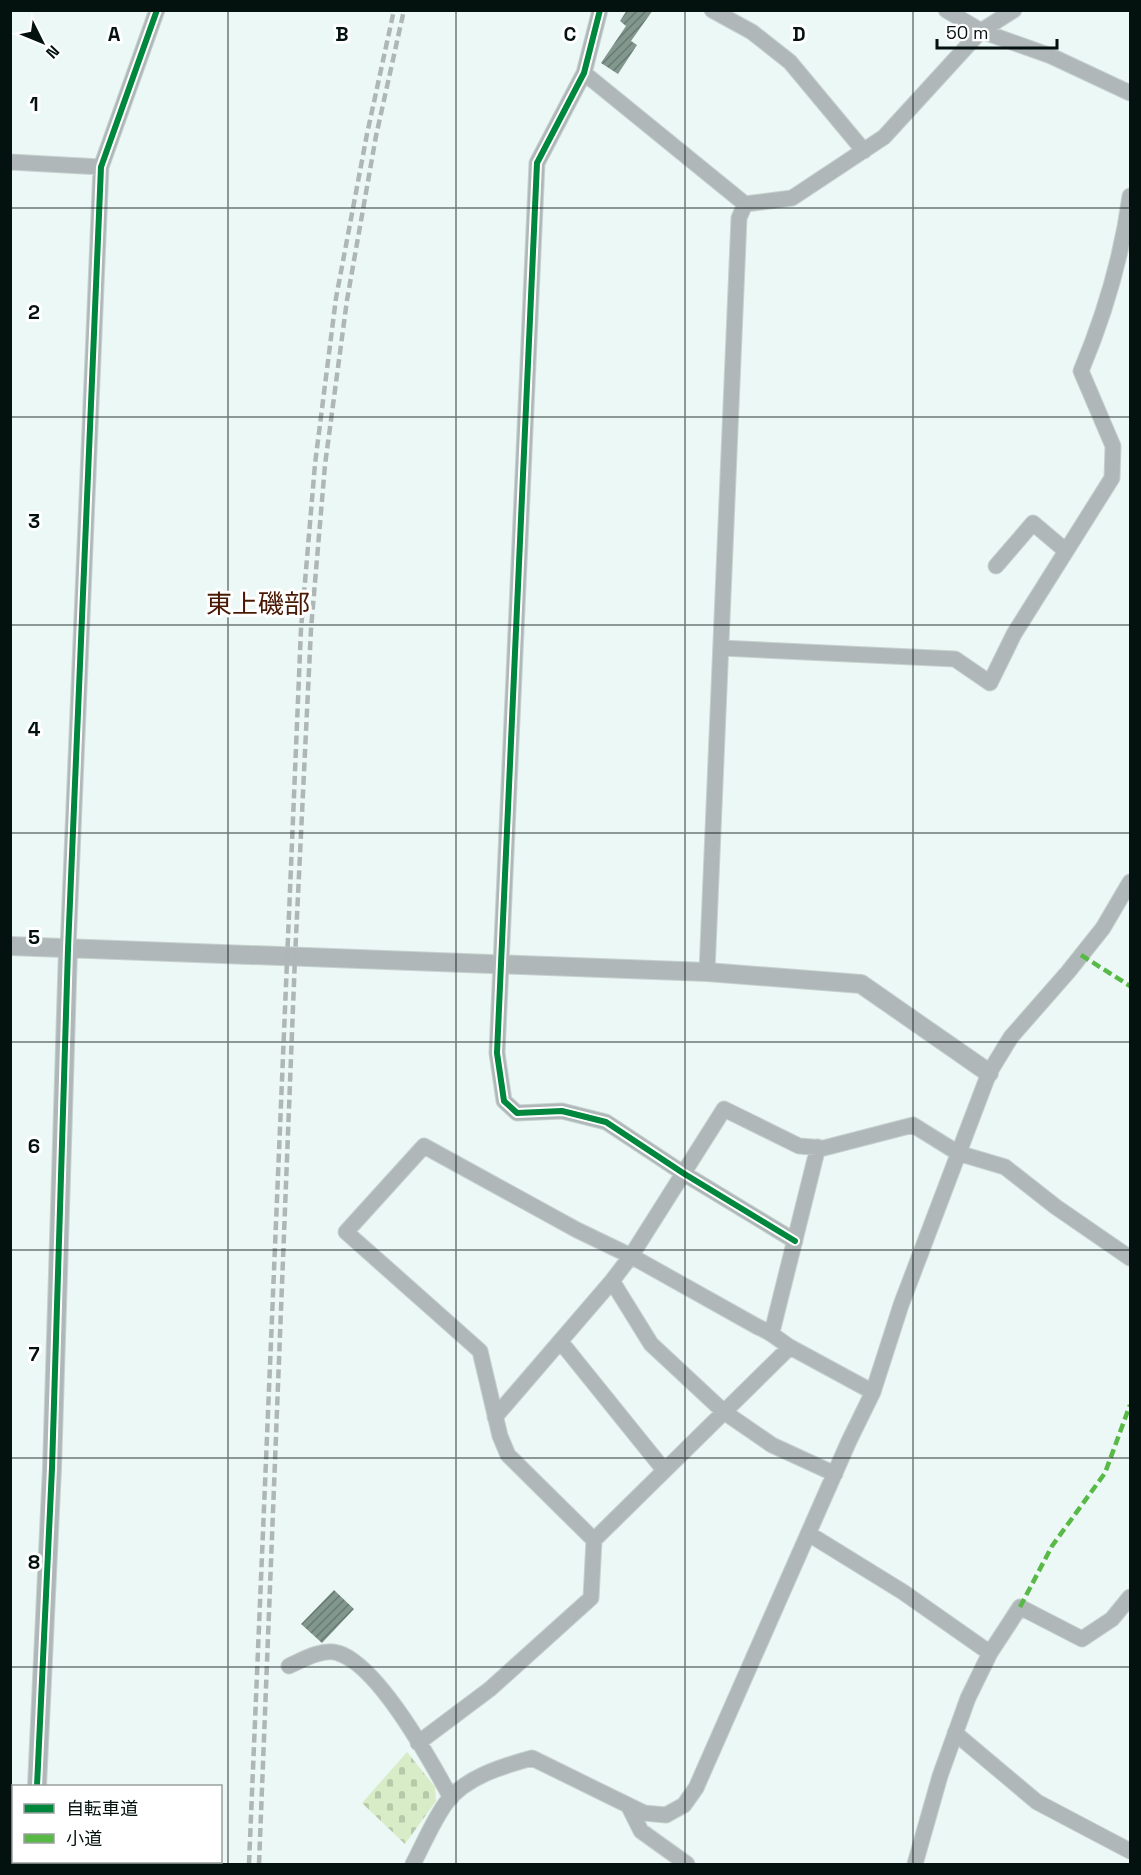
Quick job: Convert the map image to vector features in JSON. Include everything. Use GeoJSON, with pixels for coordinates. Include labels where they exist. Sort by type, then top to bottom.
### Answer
{"type":"FeatureCollection","features":[{"type":"Feature","properties":{"kind":"street"},"geometry":{"type":"LineString","coordinates":[[37,1785],[52,1468],[68,949],[101,167],[157,10]]}},
{"type":"Feature","properties":{"kind":"street"},"geometry":{"type":"LineString","coordinates":[[600,10],[584,73],[537,163],[496,1053],[504,1101],[517,1113],[562,1111],[606,1122],[683,1173],[795,1240]]}},
{"type":"Feature","properties":{"kind":"street"},"geometry":{"type":"LineString","coordinates":[[712,10],[752,32],[790,62],[864,151]]}},
{"type":"Feature","properties":{"kind":"street"},"geometry":{"type":"LineString","coordinates":[[946,10],[981,31],[1051,56],[1131,93]]}},
{"type":"Feature","properties":{"kind":"street"},"geometry":{"type":"LineString","coordinates":[[584,73],[745,204],[792,198],[884,137],[981,31],[1014,10]]}},
{"type":"Feature","properties":{"kind":"street"},"geometry":{"type":"LineString","coordinates":[[10,162],[101,167]]}},
{"type":"Feature","properties":{"kind":"street"},"geometry":{"type":"LineString","coordinates":[[721,648],[955,659],[990,683],[1014,634],[1112,478],[1113,446],[1081,371],[1097,331],[1127,223],[1131,196]]}},
{"type":"Feature","properties":{"kind":"street"},"geometry":{"type":"LineString","coordinates":[[706,972],[739,218],[745,204]]}},
{"type":"Feature","properties":{"kind":"street"},"geometry":{"type":"LineString","coordinates":[[996,566],[1033,523],[1066,552]]}},
{"type":"Feature","properties":{"kind":"street"},"geometry":{"type":"LineString","coordinates":[[413,1864],[451,1798],[467,1784],[503,1766],[532,1758],[644,1813],[666,1815],[684,1805],[696,1788],[873,1392],[902,1305],[989,1073],[1011,1037],[1103,928],[1131,882]]}},
{"type":"Feature","properties":{"kind":"street"},"geometry":{"type":"LineString","coordinates":[[10,946],[706,972],[861,984],[989,1073]]}},
{"type":"Feature","properties":{"kind":"street"},"geometry":{"type":"LineString","coordinates":[[495,1417],[631,1256],[724,1109],[799,1146],[824,1148],[913,1125],[958,1153],[1005,1167],[1056,1207],[1131,1258]]}},
{"type":"Feature","properties":{"kind":"street"},"geometry":{"type":"LineString","coordinates":[[594,1540],[508,1455],[500,1436],[480,1351],[346,1232],[424,1146],[577,1230],[631,1256],[758,1327],[772,1332],[778,1340],[873,1392]]}},
{"type":"Feature","properties":{"kind":"street"},"geometry":{"type":"LineString","coordinates":[[772,1332],[818,1147]]}},
{"type":"Feature","properties":{"kind":"street"},"geometry":{"type":"LineString","coordinates":[[612,1281],[651,1344],[724,1412],[772,1445],[835,1474]]}},
{"type":"Feature","properties":{"kind":"street"},"geometry":{"type":"LineString","coordinates":[[560,1341],[664,1470]]}},
{"type":"Feature","properties":{"kind":"street"},"geometry":{"type":"LineString","coordinates":[[418,1743],[490,1689],[591,1598],[594,1540],[790,1347]]}},
{"type":"Feature","properties":{"kind":"street"},"geometry":{"type":"LineString","coordinates":[[808,1534],[903,1592],[990,1653]]}},
{"type":"Feature","properties":{"kind":"street"},"geometry":{"type":"LineString","coordinates":[[915,1864],[940,1776],[968,1698],[990,1653],[1020,1607],[1082,1640],[1112,1619],[1131,1597]]}},
{"type":"Feature","properties":{"kind":"street"},"geometry":{"type":"LineString","coordinates":[[289,1666],[318,1654],[336,1652],[357,1663],[372,1678],[418,1743],[451,1798]]}},
{"type":"Feature","properties":{"kind":"street"},"geometry":{"type":"LineString","coordinates":[[955,1733],[1037,1802],[1131,1851]]}},
{"type":"Feature","properties":{"kind":"street"},"geometry":{"type":"LineString","coordinates":[[628,1805],[641,1831],[687,1864]]}},
{"type":"Feature","properties":{"kind":"green space"},"geometry":{"type":"Polygon","coordinates":[[[407,1752],[435,1787],[436,1801],[405,1844],[362,1803],[407,1752]]]}},
{"type":"Feature","properties":{"kind":"building"},"geometry":{"type":"Polygon","coordinates":[[[627,10],[653,10],[631,41],[637,45],[618,74],[601,63],[626,26],[620,21],[627,10]]]}},
{"type":"Feature","properties":{"kind":"building"},"geometry":{"type":"Polygon","coordinates":[[[334,1590],[354,1609],[322,1643],[301,1624],[334,1590]]]}},
{"type":"Feature","properties":{"kind":"railway"},"geometry":{"type":"LineString","coordinates":[[249,1864],[301,629],[315,464],[336,298],[367,134],[394,10]]}},
{"type":"Feature","properties":{"kind":"railway"},"geometry":{"type":"LineString","coordinates":[[259,1864],[295,957],[311,629],[325,465],[347,300],[376,136],[404,10]]}},
{"type":"Feature","properties":{"kind":"marked path"},"geometry":{"type":"LineString","coordinates":[[1081,955],[1130,986]]}},
{"type":"Feature","properties":{"kind":"marked path"},"geometry":{"type":"LineString","coordinates":[[1020,1607],[1052,1546],[1105,1473],[1130,1405]]}},
{"type":"Feature","properties":{"kind":"cycle path"},"geometry":{"type":"LineString","coordinates":[[37,1785],[52,1468],[68,949],[101,167],[157,10]]}},
{"type":"Feature","properties":{"kind":"cycle path"},"geometry":{"type":"LineString","coordinates":[[600,10],[584,73],[537,163],[497,1053],[504,1101],[517,1113],[562,1111],[606,1122],[683,1173],[795,1241]]}},
{"type":"Feature","properties":{"kind":"district","name":"東上磯部"},"geometry":{"type":"Point","coordinates":[258,604]}}]}
